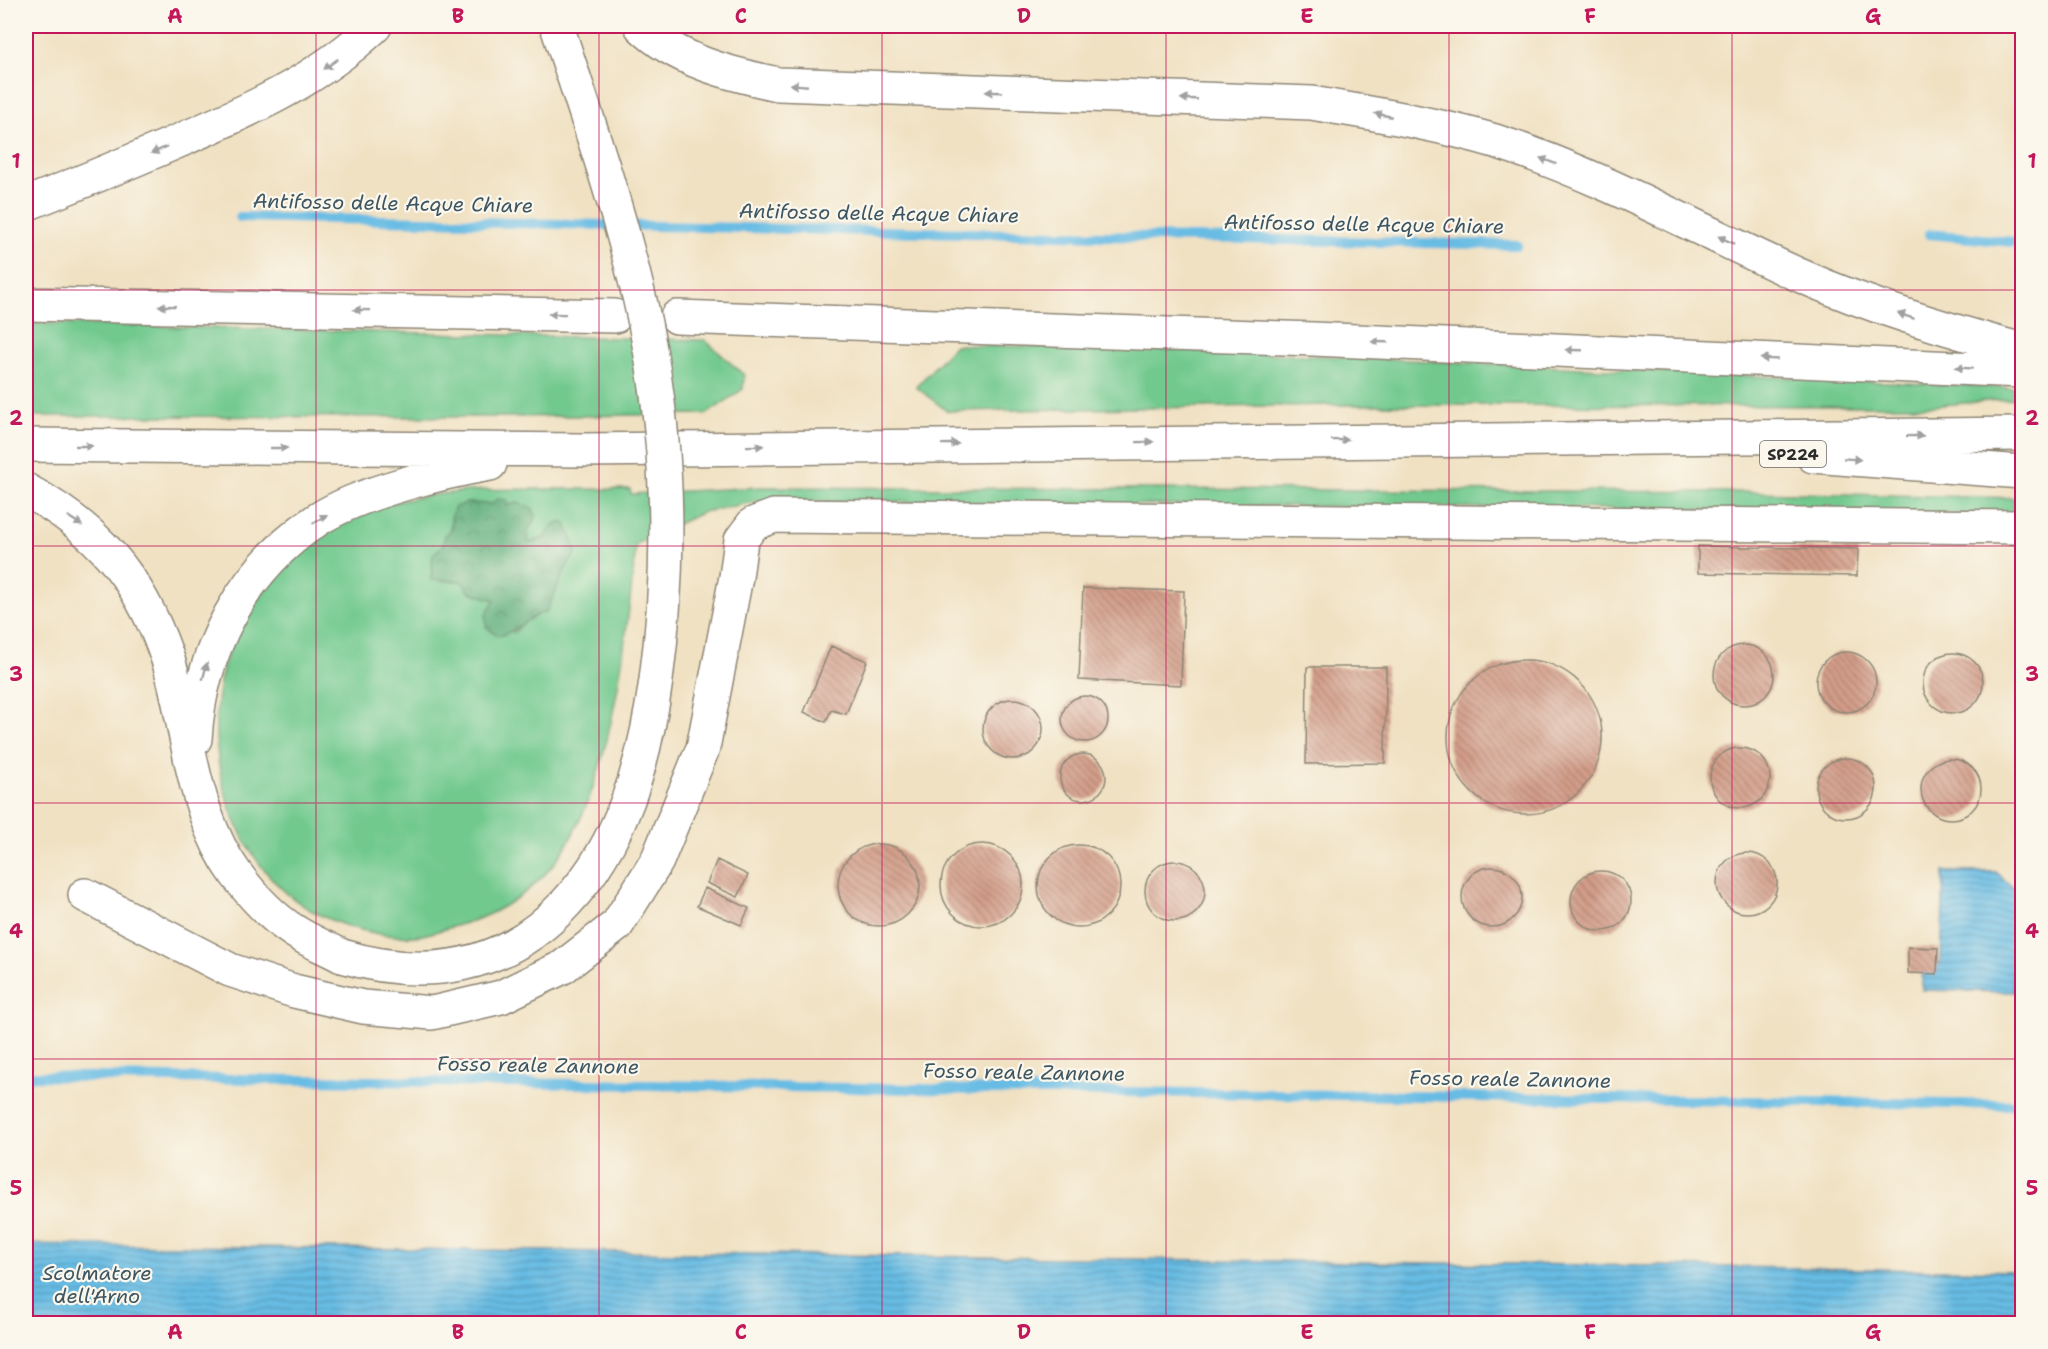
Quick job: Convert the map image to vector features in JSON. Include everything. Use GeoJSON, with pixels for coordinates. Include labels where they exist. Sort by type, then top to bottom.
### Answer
{"type":"FeatureCollection","features":[{"type":"Feature","properties":{"kind":"main road"},"geometry":{"type":"LineString","coordinates":[[26,204],[212,126],[321,71],[375,26]]}},
{"type":"Feature","properties":{"kind":"main road"},"geometry":{"type":"LineString","coordinates":[[26,490],[81,524],[114,556],[144,600],[167,656],[193,771],[214,837],[236,873],[263,904],[294,931],[342,956],[371,964],[407,970],[446,968],[524,940],[555,915],[582,886],[603,856],[628,799],[646,741],[661,644],[666,582],[665,488],[658,407],[635,277],[557,26]]}},
{"type":"Feature","properties":{"kind":"main road"},"geometry":{"type":"LineString","coordinates":[[641,26],[665,44],[712,67],[778,84],[1312,103],[1382,114],[1440,127],[1494,141],[1616,188],[1856,299],[1918,321],[2022,350]]}},
{"type":"Feature","properties":{"kind":"main road"},"geometry":{"type":"LineString","coordinates":[[26,304],[615,315]]}},
{"type":"Feature","properties":{"kind":"main road"},"geometry":{"type":"LineString","coordinates":[[676,317],[1336,340],[2022,371]]}},
{"type":"Feature","properties":{"kind":"main road"},"geometry":{"type":"LineString","coordinates":[[26,446],[582,450],[1563,437],[2022,434]]}},
{"type":"Feature","properties":{"kind":"main road","name":"SP224"},"geometry":{"type":"LineString","coordinates":[[1563,437],[2022,472]]}},
{"type":"Feature","properties":{"kind":"main road"},"geometry":{"type":"LineString","coordinates":[[193,771],[197,705],[207,663],[220,633],[240,598],[283,546],[318,519],[350,503],[450,471],[582,450]]}},
{"type":"Feature","properties":{"kind":"main road"},"geometry":{"type":"LineString","coordinates":[[85,895],[230,970],[294,991],[363,1007],[432,1013],[501,997],[563,967],[617,925],[657,861],[703,748],[741,540],[753,524],[774,516],[2022,527]]}},
{"type":"Feature","properties":{"kind":"green space"},"geometry":{"type":"Polygon","coordinates":[[[26,323],[705,340],[744,375],[743,389],[707,414],[506,417],[26,416],[26,323]]]}},
{"type":"Feature","properties":{"kind":"green space"},"geometry":{"type":"Polygon","coordinates":[[[955,345],[1216,351],[2014,388],[2022,392],[2022,398],[1931,406],[1333,405],[947,411],[916,387],[955,345]]]}},
{"type":"Feature","properties":{"kind":"green space"},"geometry":{"type":"Polygon","coordinates":[[[761,487],[1750,492],[2022,498],[2022,515],[1748,510],[760,501],[703,512],[636,544],[623,658],[597,776],[584,811],[568,843],[547,872],[534,885],[505,906],[472,921],[423,935],[401,936],[368,932],[336,922],[302,905],[274,881],[251,852],[234,818],[222,782],[216,744],[217,706],[223,669],[242,622],[256,600],[290,560],[310,543],[353,517],[384,505],[418,497],[453,492],[525,489],[630,489],[631,494],[761,487]],[[467,503],[451,518],[447,538],[433,555],[431,580],[461,581],[471,592],[496,600],[514,633],[528,617],[546,612],[566,568],[577,551],[554,524],[544,538],[529,543],[527,533],[536,516],[507,505],[467,503]]]}},
{"type":"Feature","properties":{"kind":"green space"},"geometry":{"type":"Polygon","coordinates":[[[498,499],[507,500],[508,505],[518,503],[532,508],[536,516],[527,533],[529,543],[544,538],[554,524],[565,522],[577,551],[566,568],[546,612],[498,636],[486,627],[486,614],[495,600],[470,592],[461,581],[431,580],[433,555],[443,545],[445,535],[452,530],[451,518],[455,507],[467,503],[492,504],[498,499]]]}},
{"type":"Feature","properties":{"kind":"water"},"geometry":{"type":"Polygon","coordinates":[[[1944,872],[1996,872],[2018,892],[2014,992],[1922,990],[1923,961],[1941,962],[1944,872]]]}},
{"type":"Feature","properties":{"kind":"water","name":"Scolmatore dell'Arno"},"geometry":{"type":"Polygon","coordinates":[[[26,1244],[2022,1271],[2022,1323],[26,1324],[26,1244]]]}},
{"type":"Feature","properties":{"kind":"building"},"geometry":{"type":"Polygon","coordinates":[[[1698,546],[1858,549],[1857,576],[1698,573],[1698,546]]]}},
{"type":"Feature","properties":{"kind":"building"},"geometry":{"type":"Polygon","coordinates":[[[1083,588],[1184,591],[1181,685],[1079,680],[1083,588]]]}},
{"type":"Feature","properties":{"kind":"building"},"geometry":{"type":"Polygon","coordinates":[[[1744,645],[1761,650],[1769,658],[1774,675],[1769,692],[1761,700],[1744,705],[1727,700],[1719,692],[1714,675],[1719,658],[1727,650],[1744,645]]]}},
{"type":"Feature","properties":{"kind":"building"},"geometry":{"type":"Polygon","coordinates":[[[831,646],[867,661],[846,714],[831,710],[826,722],[804,712],[831,646]]]}},
{"type":"Feature","properties":{"kind":"building"},"geometry":{"type":"Polygon","coordinates":[[[1846,652],[1863,657],[1871,665],[1876,682],[1871,699],[1863,707],[1846,712],[1829,707],[1821,699],[1816,682],[1821,665],[1829,657],[1846,652]]]}},
{"type":"Feature","properties":{"kind":"building"},"geometry":{"type":"Polygon","coordinates":[[[1953,653],[1970,658],[1978,666],[1983,683],[1978,700],[1970,708],[1953,713],[1936,708],[1928,700],[1923,683],[1928,666],[1936,658],[1953,653]]]}},
{"type":"Feature","properties":{"kind":"building"},"geometry":{"type":"Polygon","coordinates":[[[1525,660],[1554,666],[1568,673],[1579,683],[1589,694],[1596,708],[1602,737],[1596,766],[1589,780],[1579,791],[1568,801],[1554,808],[1525,814],[1496,808],[1482,801],[1471,791],[1461,780],[1454,766],[1448,737],[1454,708],[1461,694],[1471,683],[1482,673],[1496,666],[1525,660]]]}},
{"type":"Feature","properties":{"kind":"building"},"geometry":{"type":"Polygon","coordinates":[[[1307,667],[1386,667],[1385,763],[1306,764],[1307,667]]]}},
{"type":"Feature","properties":{"kind":"building"},"geometry":{"type":"Polygon","coordinates":[[[1085,696],[1101,703],[1108,719],[1101,735],[1085,742],[1069,735],[1062,719],[1069,703],[1085,696]]]}},
{"type":"Feature","properties":{"kind":"building"},"geometry":{"type":"Polygon","coordinates":[[[1007,699],[1019,699],[1030,704],[1038,712],[1043,729],[1041,741],[1030,754],[1019,759],[1007,759],[996,754],[988,746],[983,735],[983,723],[988,712],[996,704],[1007,699]]]}},
{"type":"Feature","properties":{"kind":"building"},"geometry":{"type":"Polygon","coordinates":[[[1740,748],[1752,750],[1765,761],[1770,778],[1768,790],[1757,803],[1740,808],[1728,806],[1715,795],[1710,778],[1712,766],[1723,753],[1740,748]]]}},
{"type":"Feature","properties":{"kind":"building"},"geometry":{"type":"Polygon","coordinates":[[[1083,754],[1099,761],[1106,777],[1099,793],[1083,800],[1067,793],[1060,777],[1067,761],[1083,754]]]}},
{"type":"Feature","properties":{"kind":"building"},"geometry":{"type":"Polygon","coordinates":[[[1846,758],[1863,763],[1871,771],[1876,788],[1871,805],[1863,813],[1846,818],[1829,813],[1821,805],[1816,788],[1821,771],[1829,763],[1846,758]]]}},
{"type":"Feature","properties":{"kind":"building"},"geometry":{"type":"Polygon","coordinates":[[[1951,759],[1968,764],[1976,772],[1981,789],[1976,806],[1968,814],[1951,819],[1934,814],[1926,806],[1921,789],[1926,772],[1934,764],[1951,759]]]}},
{"type":"Feature","properties":{"kind":"building"},"geometry":{"type":"Polygon","coordinates":[[[871,844],[887,844],[902,851],[913,862],[920,877],[917,901],[908,914],[887,926],[871,926],[856,919],[845,908],[838,893],[838,877],[845,862],[856,851],[871,844]]]}},
{"type":"Feature","properties":{"kind":"building"},"geometry":{"type":"Polygon","coordinates":[[[974,844],[990,844],[1005,851],[1016,862],[1023,877],[1020,901],[1011,914],[990,926],[974,926],[959,919],[948,908],[941,893],[941,877],[948,862],[959,851],[974,844]]]}},
{"type":"Feature","properties":{"kind":"building"},"geometry":{"type":"Polygon","coordinates":[[[1071,845],[1087,845],[1102,852],[1113,863],[1120,878],[1117,902],[1108,915],[1087,927],[1071,927],[1056,920],[1045,909],[1038,894],[1038,878],[1045,863],[1056,852],[1071,845]]]}},
{"type":"Feature","properties":{"kind":"building"},"geometry":{"type":"Polygon","coordinates":[[[1747,853],[1764,858],[1772,866],[1777,883],[1772,900],[1764,908],[1747,913],[1730,908],[1722,900],[1717,883],[1722,866],[1730,858],[1747,853]]]}},
{"type":"Feature","properties":{"kind":"building"},"geometry":{"type":"Polygon","coordinates":[[[717,860],[748,875],[738,897],[707,883],[717,860]]]}},
{"type":"Feature","properties":{"kind":"building"},"geometry":{"type":"Polygon","coordinates":[[[1175,861],[1192,866],[1200,874],[1205,891],[1200,908],[1192,916],[1175,921],[1158,916],[1150,908],[1145,891],[1150,874],[1158,866],[1175,861]]]}},
{"type":"Feature","properties":{"kind":"building"},"geometry":{"type":"Polygon","coordinates":[[[1492,867],[1509,872],[1517,880],[1522,897],[1517,914],[1509,922],[1492,927],[1475,922],[1467,914],[1462,897],[1467,880],[1475,872],[1492,867]]]}},
{"type":"Feature","properties":{"kind":"building"},"geometry":{"type":"Polygon","coordinates":[[[1601,871],[1618,876],[1626,884],[1631,901],[1626,918],[1618,926],[1601,931],[1584,926],[1576,918],[1571,901],[1576,884],[1584,876],[1601,871]]]}},
{"type":"Feature","properties":{"kind":"building"},"geometry":{"type":"Polygon","coordinates":[[[705,888],[749,908],[741,925],[697,906],[705,888]]]}},
{"type":"Feature","properties":{"kind":"building"},"geometry":{"type":"Polygon","coordinates":[[[1908,947],[1938,948],[1937,974],[1908,973],[1908,947]]]}},
{"type":"Feature","properties":{"kind":"waterway","name":"Antifosso delle Acque Chiare"},"geometry":{"type":"LineString","coordinates":[[240,217],[1517,245]]}},
{"type":"Feature","properties":{"kind":"waterway","name":"Antifosso delle Acque Chiare"},"geometry":{"type":"LineString","coordinates":[[1929,234],[2022,243]]}},
{"type":"Feature","properties":{"kind":"waterway","name":"Fosso reale Zannone"},"geometry":{"type":"LineString","coordinates":[[26,1076],[2022,1105]]}}]}
